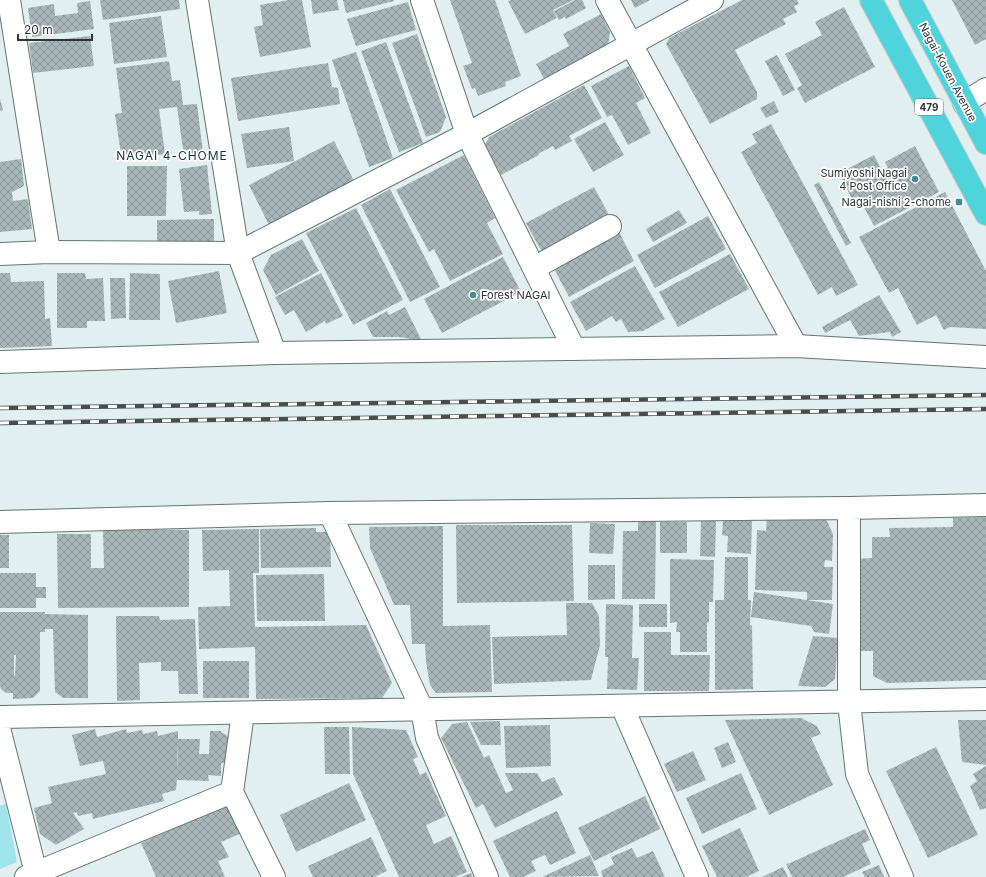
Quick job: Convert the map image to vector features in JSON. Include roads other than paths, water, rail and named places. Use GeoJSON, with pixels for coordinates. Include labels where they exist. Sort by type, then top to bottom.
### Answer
{"type":"FeatureCollection","features":[{"type":"Feature","properties":{"kind":"highway","name":"479"},"geometry":{"type":"LineString","coordinates":[[872,0],[986,214]]}},
{"type":"Feature","properties":{"kind":"highway","name":"Nagai-Kouen Avenue"},"geometry":{"type":"LineString","coordinates":[[910,0],[986,143]]}},
{"type":"Feature","properties":{"kind":"street"},"geometry":{"type":"LineString","coordinates":[[9,0],[49,252]]}},
{"type":"Feature","properties":{"kind":"street"},"geometry":{"type":"LineString","coordinates":[[197,0],[238,253],[275,353]]}},
{"type":"Feature","properties":{"kind":"street"},"geometry":{"type":"LineString","coordinates":[[422,0],[467,134],[574,349]]}},
{"type":"Feature","properties":{"kind":"street"},"geometry":{"type":"LineString","coordinates":[[607,0],[796,346]]}},
{"type":"Feature","properties":{"kind":"street"},"geometry":{"type":"LineString","coordinates":[[0,254],[49,252],[238,253],[467,134],[712,0]]}},
{"type":"Feature","properties":{"kind":"street"},"geometry":{"type":"LineString","coordinates":[[964,103],[986,89]]}},
{"type":"Feature","properties":{"kind":"street"},"geometry":{"type":"LineString","coordinates":[[534,268],[610,226]]}},
{"type":"Feature","properties":{"kind":"street"},"geometry":{"type":"LineString","coordinates":[[0,362],[275,353],[796,346],[986,357]]}},
{"type":"Feature","properties":{"kind":"street"},"geometry":{"type":"LineString","coordinates":[[0,522],[330,513],[849,508],[986,505]]}},
{"type":"Feature","properties":{"kind":"street"},"geometry":{"type":"LineString","coordinates":[[849,508],[849,702],[857,774],[902,877]]}},
{"type":"Feature","properties":{"kind":"street"},"geometry":{"type":"LineString","coordinates":[[330,513],[422,709],[427,738],[487,877]]}},
{"type":"Feature","properties":{"kind":"street"},"geometry":{"type":"LineString","coordinates":[[0,717],[986,700]]}},
{"type":"Feature","properties":{"kind":"street"},"geometry":{"type":"LineString","coordinates":[[622,706],[697,877]]}},
{"type":"Feature","properties":{"kind":"street"},"geometry":{"type":"LineString","coordinates":[[243,712],[232,792],[274,877]]}},
{"type":"Feature","properties":{"kind":"street"},"geometry":{"type":"LineString","coordinates":[[0,732],[33,876],[232,792]]}},
{"type":"Feature","properties":{"kind":"railway"},"geometry":{"type":"LineString","coordinates":[[0,408],[986,395]]}},
{"type":"Feature","properties":{"kind":"railway"},"geometry":{"type":"LineString","coordinates":[[0,423],[986,409]]}},
{"type":"Feature","properties":{"kind":"place","name":"Sumiyoshi Nagai 4 Post Office"},"geometry":{"type":"Point","coordinates":[915,179]}},
{"type":"Feature","properties":{"kind":"place","name":"Nagai-nishi 2-chome"},"geometry":{"type":"Point","coordinates":[959,202]}},
{"type":"Feature","properties":{"kind":"place","name":"Forest NAGAI"},"geometry":{"type":"Point","coordinates":[473,295]}},
{"type":"Feature","properties":{"kind":"district","name":"NAGAI 4-CHOME"},"geometry":{"type":"Point","coordinates":[172,155]}}]}
